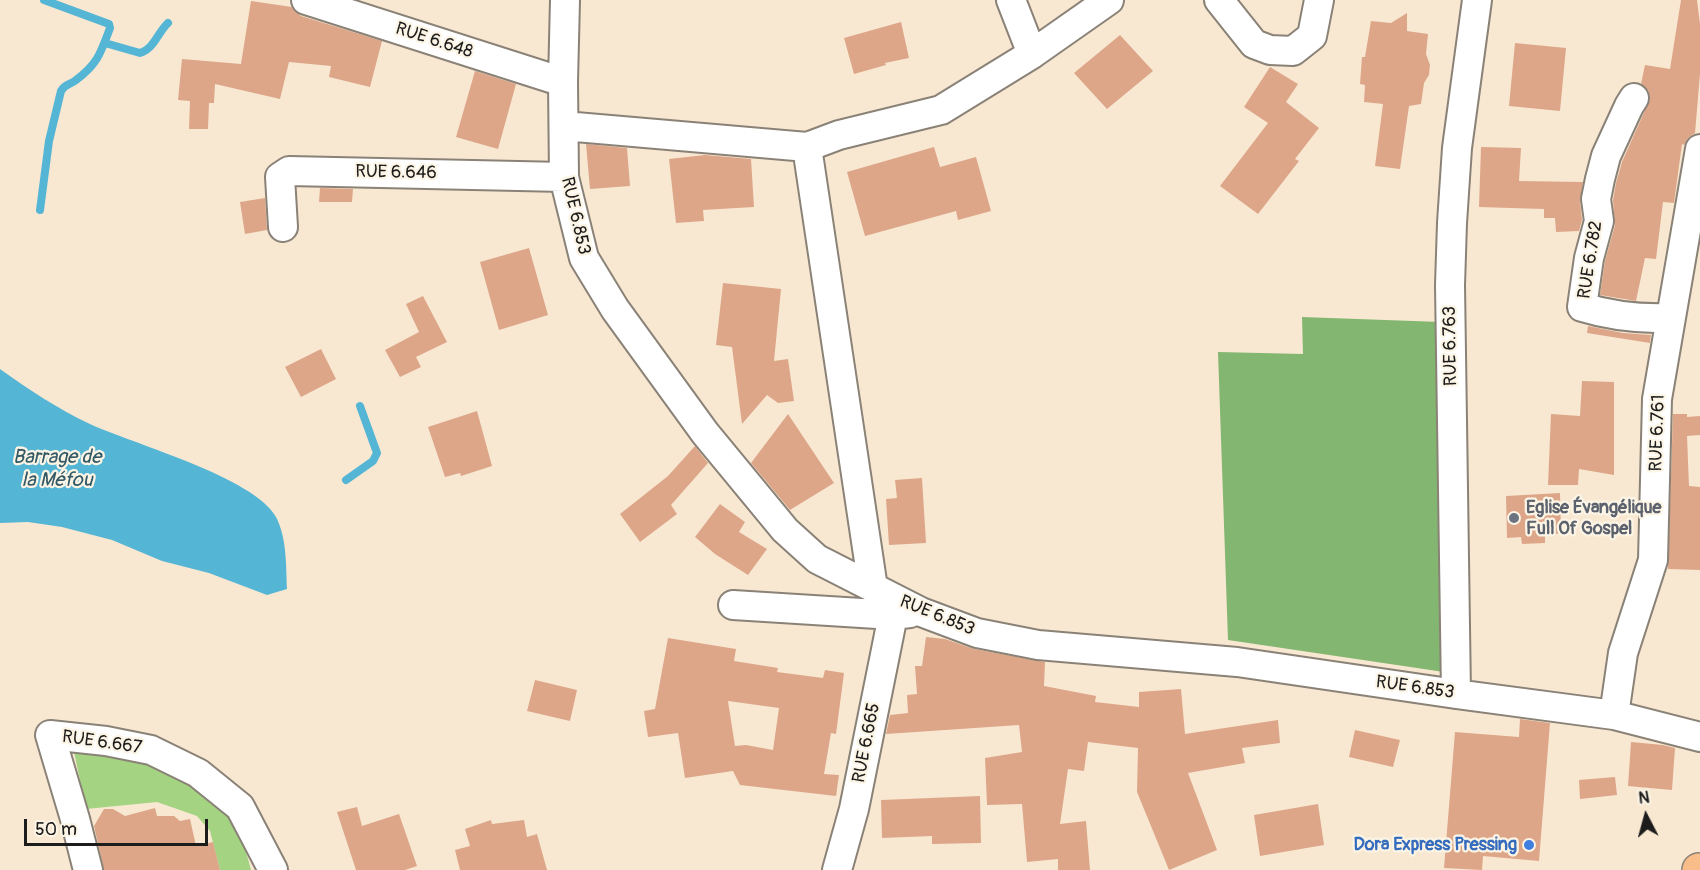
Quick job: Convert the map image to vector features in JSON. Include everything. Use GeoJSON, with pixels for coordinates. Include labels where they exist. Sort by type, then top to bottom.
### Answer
{"type":"FeatureCollection","features":[{"type":"Feature","properties":{"kind":"street","name":"RUE 6.648"},"geometry":{"type":"LineString","coordinates":[[306,0],[563,82]]}},
{"type":"Feature","properties":{"kind":"street","name":"RUE 6.853"},"geometry":{"type":"LineString","coordinates":[[565,0],[564,177],[584,258],[615,309],[705,434],[785,530],[817,559],[921,612],[977,633],[1038,645],[1237,662],[1614,715],[1700,737]]}},
{"type":"Feature","properties":{"kind":"street"},"geometry":{"type":"LineString","coordinates":[[1011,0],[1032,54]]}},
{"type":"Feature","properties":{"kind":"street"},"geometry":{"type":"LineString","coordinates":[[564,126],[807,147],[839,135],[941,110],[1032,54],[1109,0]]}},
{"type":"Feature","properties":{"kind":"street"},"geometry":{"type":"LineString","coordinates":[[1219,0],[1254,44],[1270,50],[1293,51],[1312,36],[1319,0]]}},
{"type":"Feature","properties":{"kind":"street","name":"RUE 6.763"},"geometry":{"type":"LineString","coordinates":[[1456,694],[1450,285],[1457,148],[1477,0]]}},
{"type":"Feature","properties":{"kind":"street","name":"RUE 6.782"},"geometry":{"type":"LineString","coordinates":[[1634,98],[1606,156],[1603,168],[1596,199],[1599,221],[1588,258],[1582,307],[1642,319],[1670,318]]}},
{"type":"Feature","properties":{"kind":"street"},"geometry":{"type":"LineString","coordinates":[[807,147],[873,588]]}},
{"type":"Feature","properties":{"kind":"street","name":"RUE 6.761"},"geometry":{"type":"LineString","coordinates":[[1614,715],[1623,653],[1653,560],[1656,413],[1670,318],[1700,149]]}},
{"type":"Feature","properties":{"kind":"street","name":"RUE 6.646"},"geometry":{"type":"LineString","coordinates":[[283,227],[280,177],[289,171],[564,177]]}},
{"type":"Feature","properties":{"kind":"street"},"geometry":{"type":"LineString","coordinates":[[733,604],[893,615],[921,612]]}},
{"type":"Feature","properties":{"kind":"street","name":"RUE 6.665"},"geometry":{"type":"LineString","coordinates":[[837,870],[854,809],[893,615]]}},
{"type":"Feature","properties":{"kind":"street","name":"RUE 6.667"},"geometry":{"type":"LineString","coordinates":[[88,870],[51,735],[106,741],[151,750],[198,773],[240,807],[273,870]]}},
{"type":"Feature","properties":{"kind":"green space"},"geometry":{"type":"Polygon","coordinates":[[[1302,317],[1441,322],[1444,672],[1228,640],[1218,352],[1303,354],[1302,317]]]}},
{"type":"Feature","properties":{"kind":"green space"},"geometry":{"type":"Polygon","coordinates":[[[72,742],[129,750],[227,801],[241,833],[251,870],[220,870],[210,831],[197,816],[157,802],[86,809],[72,742]]]}},
{"type":"Feature","properties":{"kind":"water","name":"Barrage de la Méfou"},"geometry":{"type":"Polygon","coordinates":[[[0,369],[78,418],[219,475],[244,488],[263,502],[280,525],[285,552],[287,589],[267,595],[209,573],[162,561],[112,540],[62,527],[28,522],[0,523],[0,369]]]}},
{"type":"Feature","properties":{"kind":"building"},"geometry":{"type":"Polygon","coordinates":[[[1681,0],[1697,0],[1700,24],[1700,74],[1695,133],[1684,145],[1682,144],[1674,203],[1663,202],[1656,259],[1645,258],[1636,301],[1600,295],[1605,261],[1615,225],[1613,200],[1616,183],[1622,162],[1650,99],[1648,90],[1641,84],[1645,65],[1670,69],[1681,0]]]}},
{"type":"Feature","properties":{"kind":"building"},"geometry":{"type":"Polygon","coordinates":[[[251,1],[292,7],[301,16],[382,41],[370,87],[329,77],[331,66],[289,62],[280,99],[215,84],[214,103],[209,103],[208,129],[189,129],[190,101],[178,100],[182,59],[241,64],[251,1]]]}},
{"type":"Feature","properties":{"kind":"building"},"geometry":{"type":"Polygon","coordinates":[[[1407,13],[1407,31],[1428,34],[1426,54],[1430,65],[1429,75],[1424,83],[1421,104],[1409,106],[1400,169],[1375,166],[1383,104],[1364,102],[1365,85],[1360,84],[1362,57],[1365,57],[1371,21],[1391,23],[1407,13]]]}},
{"type":"Feature","properties":{"kind":"building"},"geometry":{"type":"Polygon","coordinates":[[[901,22],[909,58],[885,63],[886,65],[854,74],[844,38],[901,22]]]}},
{"type":"Feature","properties":{"kind":"building"},"geometry":{"type":"Polygon","coordinates":[[[1120,35],[1153,71],[1107,109],[1074,73],[1120,35]]]}},
{"type":"Feature","properties":{"kind":"building"},"geometry":{"type":"Polygon","coordinates":[[[1515,43],[1566,48],[1560,111],[1509,106],[1515,43]]]}},
{"type":"Feature","properties":{"kind":"building"},"geometry":{"type":"Polygon","coordinates":[[[1270,67],[1298,84],[1286,102],[1319,128],[1295,159],[1299,161],[1258,214],[1220,186],[1268,123],[1244,107],[1270,67]]]}},
{"type":"Feature","properties":{"kind":"building"},"geometry":{"type":"Polygon","coordinates":[[[475,71],[516,84],[498,149],[456,137],[475,71]]]}},
{"type":"Feature","properties":{"kind":"building"},"geometry":{"type":"Polygon","coordinates":[[[586,144],[627,148],[630,186],[590,189],[586,144]]]}},
{"type":"Feature","properties":{"kind":"building"},"geometry":{"type":"Polygon","coordinates":[[[934,147],[940,167],[976,157],[991,211],[958,220],[956,211],[865,236],[847,172],[934,147]]]}},
{"type":"Feature","properties":{"kind":"building"},"geometry":{"type":"Polygon","coordinates":[[[1481,147],[1521,148],[1519,181],[1583,182],[1580,201],[1582,220],[1579,231],[1556,232],[1555,218],[1544,218],[1544,209],[1479,207],[1481,147]]]}},
{"type":"Feature","properties":{"kind":"building"},"geometry":{"type":"Polygon","coordinates":[[[705,155],[751,159],[754,207],[703,210],[704,221],[676,223],[669,159],[705,155]]]}},
{"type":"Feature","properties":{"kind":"building"},"geometry":{"type":"Polygon","coordinates":[[[320,188],[353,189],[352,202],[319,202],[320,188]]]}},
{"type":"Feature","properties":{"kind":"building"},"geometry":{"type":"Polygon","coordinates":[[[265,198],[267,230],[245,234],[240,202],[265,198]]]}},
{"type":"Feature","properties":{"kind":"building"},"geometry":{"type":"Polygon","coordinates":[[[529,248],[548,315],[499,330],[480,262],[529,248]]]}},
{"type":"Feature","properties":{"kind":"building"},"geometry":{"type":"Polygon","coordinates":[[[723,283],[781,289],[774,361],[788,359],[794,401],[778,403],[767,395],[742,424],[732,347],[716,345],[723,283]]]}},
{"type":"Feature","properties":{"kind":"building"},"geometry":{"type":"Polygon","coordinates":[[[423,296],[447,342],[416,357],[421,367],[400,377],[385,350],[419,332],[406,304],[423,296]]]}},
{"type":"Feature","properties":{"kind":"building"},"geometry":{"type":"Polygon","coordinates":[[[1588,326],[1623,333],[1651,335],[1650,343],[1587,333],[1588,326]]]}},
{"type":"Feature","properties":{"kind":"building"},"geometry":{"type":"Polygon","coordinates":[[[321,349],[336,379],[301,397],[285,367],[321,349]]]}},
{"type":"Feature","properties":{"kind":"building"},"geometry":{"type":"Polygon","coordinates":[[[1582,381],[1614,382],[1614,475],[1579,469],[1578,485],[1548,485],[1551,414],[1580,416],[1582,381]]]}},
{"type":"Feature","properties":{"kind":"building"},"geometry":{"type":"Polygon","coordinates":[[[477,411],[492,466],[461,476],[460,473],[445,477],[428,427],[477,411]]]}},
{"type":"Feature","properties":{"kind":"building"},"geometry":{"type":"Polygon","coordinates":[[[788,414],[834,483],[790,510],[751,463],[788,414]]]}},
{"type":"Feature","properties":{"kind":"building"},"geometry":{"type":"Polygon","coordinates":[[[1673,414],[1687,414],[1687,417],[1700,416],[1700,435],[1687,436],[1689,486],[1700,487],[1700,570],[1668,569],[1673,414]]]}},
{"type":"Feature","properties":{"kind":"building"},"geometry":{"type":"Polygon","coordinates":[[[695,446],[708,463],[671,505],[677,514],[640,542],[620,514],[668,476],[695,446]]]}},
{"type":"Feature","properties":{"kind":"building"},"geometry":{"type":"Polygon","coordinates":[[[922,478],[926,543],[889,545],[886,499],[897,498],[895,480],[922,478]]]}},
{"type":"Feature","properties":{"kind":"building"},"geometry":{"type":"Polygon","coordinates":[[[1560,493],[1561,533],[1545,536],[1545,543],[1522,544],[1521,537],[1507,538],[1506,496],[1560,493]]]}},
{"type":"Feature","properties":{"kind":"building"},"geometry":{"type":"Polygon","coordinates":[[[720,504],[745,522],[739,532],[767,549],[748,575],[715,554],[695,537],[720,504]]]}},
{"type":"Feature","properties":{"kind":"building"},"geometry":{"type":"Polygon","coordinates":[[[926,637],[945,639],[974,649],[1045,662],[1044,686],[1096,696],[1095,702],[1139,707],[1139,692],[1181,689],[1185,734],[1278,720],[1280,743],[1242,748],[1245,763],[1188,773],[1217,850],[1169,870],[1137,792],[1138,748],[1088,742],[1084,771],[1068,769],[1060,824],[1086,821],[1090,870],[1058,870],[1058,859],[1027,862],[1022,804],[987,805],[985,758],[1022,752],[1019,725],[886,734],[890,715],[908,713],[907,695],[917,694],[915,666],[922,666],[926,637]]]}},
{"type":"Feature","properties":{"kind":"building"},"geometry":{"type":"Polygon","coordinates":[[[668,638],[736,649],[734,661],[778,668],[777,672],[823,678],[825,670],[844,673],[836,734],[831,733],[824,774],[839,775],[836,796],[740,785],[733,771],[685,778],[678,733],[648,737],[644,711],[655,709],[668,638]],[[728,701],[735,746],[746,745],[773,750],[779,708],[728,701]]]}},
{"type":"Feature","properties":{"kind":"building"},"geometry":{"type":"Polygon","coordinates":[[[535,680],[577,690],[570,721],[527,711],[535,680]]]}},
{"type":"Feature","properties":{"kind":"building"},"geometry":{"type":"Polygon","coordinates":[[[1520,719],[1550,723],[1539,861],[1483,856],[1482,870],[1444,868],[1455,732],[1519,737],[1520,719]]]}},
{"type":"Feature","properties":{"kind":"building"},"geometry":{"type":"Polygon","coordinates":[[[1355,730],[1400,740],[1393,767],[1349,757],[1355,730]]]}},
{"type":"Feature","properties":{"kind":"building"},"geometry":{"type":"Polygon","coordinates":[[[1631,742],[1675,748],[1672,790],[1628,786],[1631,742]]]}},
{"type":"Feature","properties":{"kind":"building"},"geometry":{"type":"Polygon","coordinates":[[[1615,777],[1617,795],[1580,799],[1579,780],[1615,777]]]}},
{"type":"Feature","properties":{"kind":"building"},"geometry":{"type":"Polygon","coordinates":[[[980,796],[981,843],[932,844],[932,836],[882,838],[881,800],[980,796]]]}},
{"type":"Feature","properties":{"kind":"building"},"geometry":{"type":"Polygon","coordinates":[[[1318,804],[1324,845],[1260,856],[1254,815],[1318,804]]]}},
{"type":"Feature","properties":{"kind":"building"},"geometry":{"type":"Polygon","coordinates":[[[357,807],[362,826],[399,814],[417,866],[405,870],[356,870],[337,812],[357,807]]]}},
{"type":"Feature","properties":{"kind":"building"},"geometry":{"type":"Polygon","coordinates":[[[155,808],[157,816],[174,816],[180,821],[190,819],[196,846],[213,842],[220,870],[104,870],[94,826],[104,809],[113,809],[125,816],[155,808]]]}},
{"type":"Feature","properties":{"kind":"building"},"geometry":{"type":"Polygon","coordinates":[[[491,820],[492,824],[524,820],[527,837],[537,834],[547,870],[460,870],[455,850],[470,846],[465,829],[491,820]]]}},
{"type":"Feature","properties":{"kind":"waterway"},"geometry":{"type":"LineString","coordinates":[[40,210],[49,141],[61,91],[94,63],[110,28],[109,24],[44,0]]}},
{"type":"Feature","properties":{"kind":"waterway"},"geometry":{"type":"LineString","coordinates":[[105,43],[140,53],[149,48],[168,23]]}},
{"type":"Feature","properties":{"kind":"waterway"},"geometry":{"type":"LineString","coordinates":[[346,480],[373,461],[377,453],[360,406]]}},
{"type":"Feature","properties":{"kind":"place","name":"Eglise Évangélique Full Of Gospel"},"geometry":{"type":"Point","coordinates":[1514,518]}},
{"type":"Feature","properties":{"kind":"place","name":"Dora Express Pressing"},"geometry":{"type":"Point","coordinates":[1529,845]}}]}
